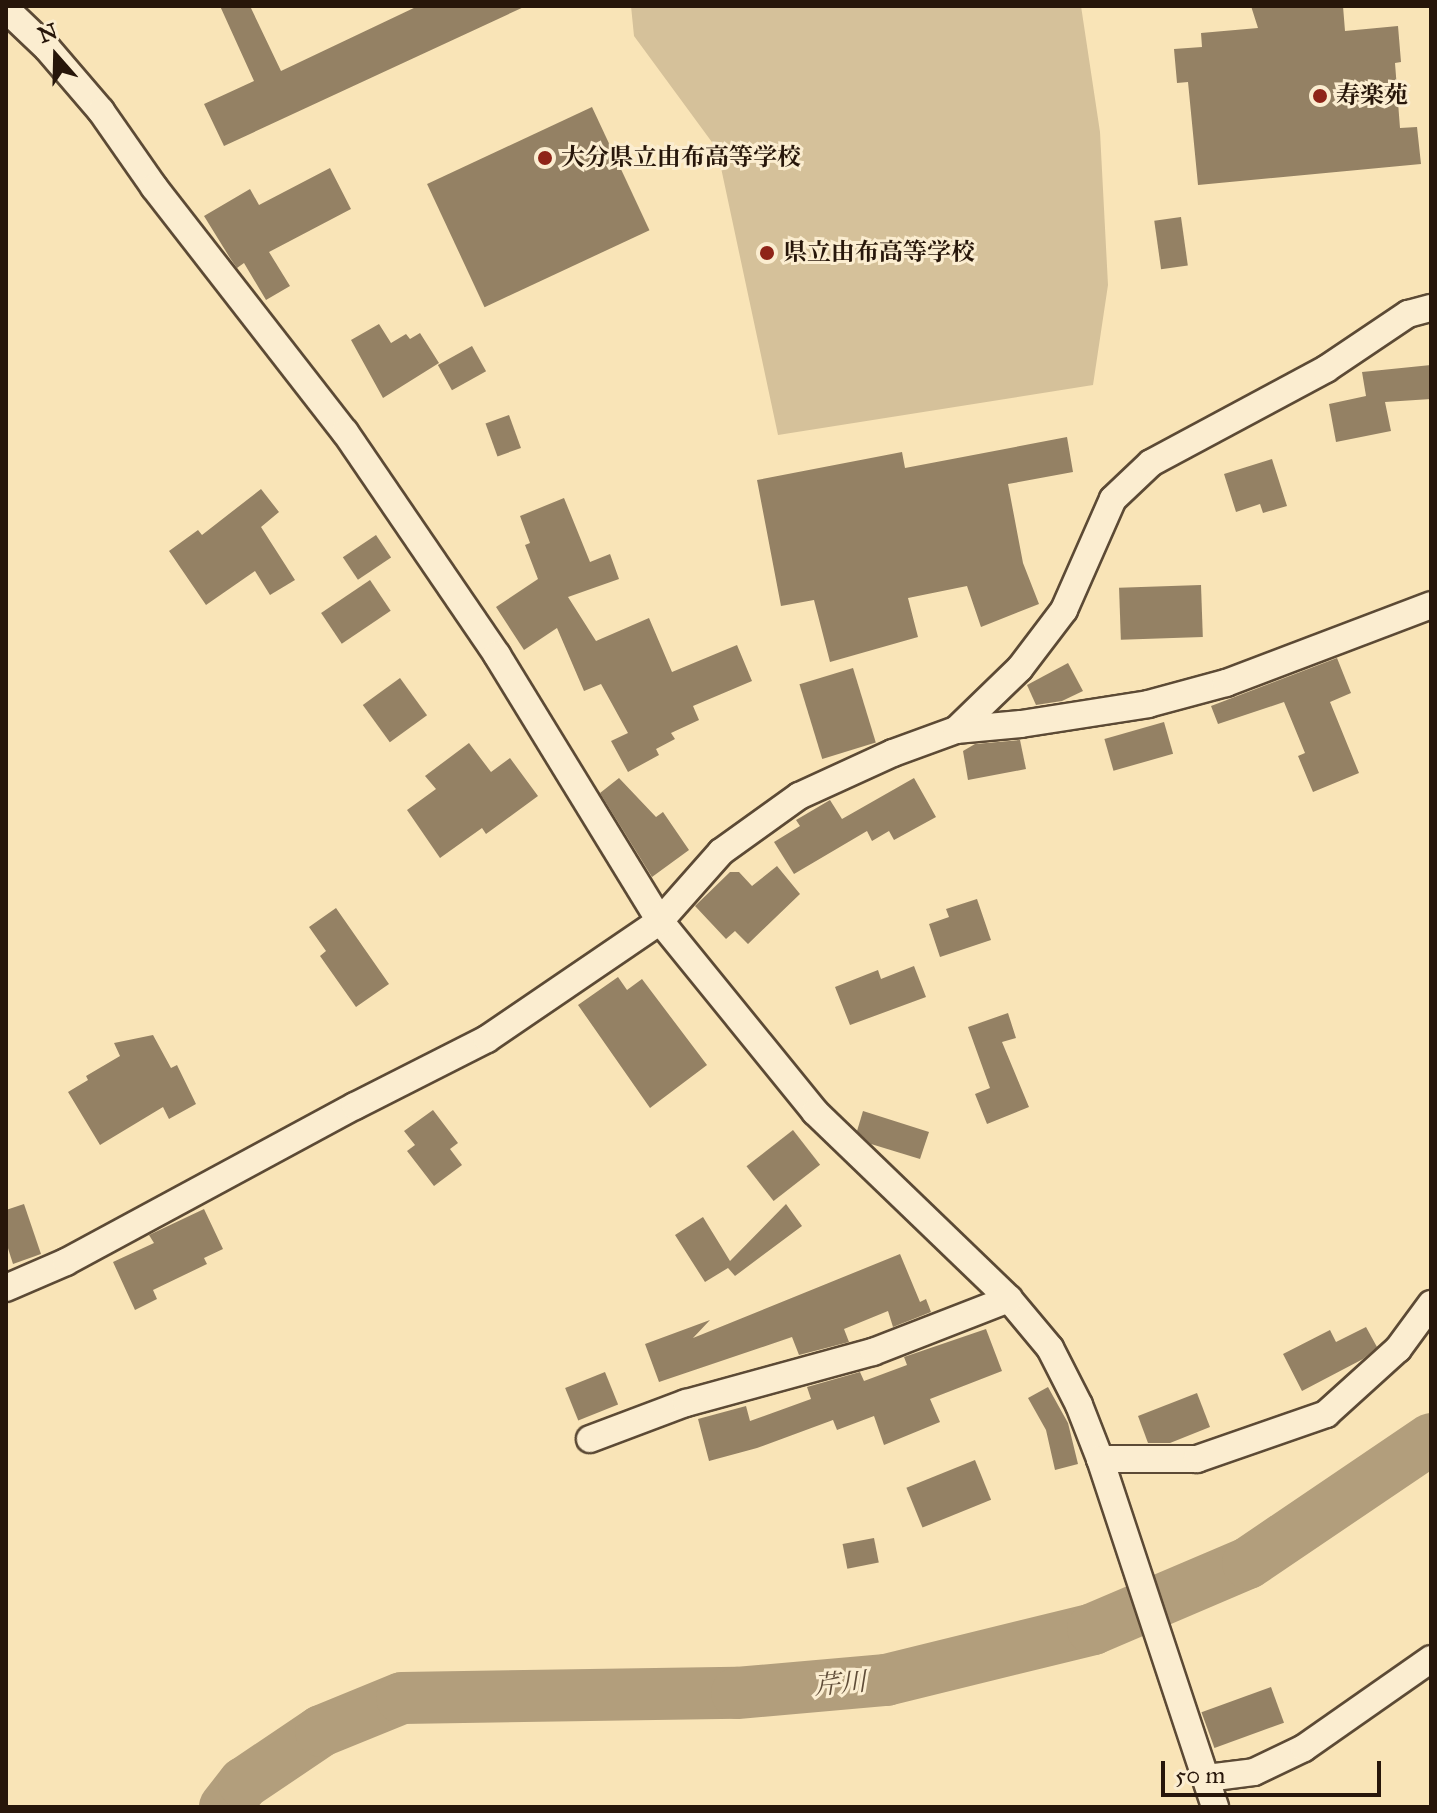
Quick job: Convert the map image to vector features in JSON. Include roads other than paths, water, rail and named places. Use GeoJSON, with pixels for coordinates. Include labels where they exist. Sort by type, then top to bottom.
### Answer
{"type":"FeatureCollection","features":[{"type":"Feature","properties":{"kind":"street"},"geometry":{"type":"LineString","coordinates":[[6,9],[47,48],[101,111],[154,187],[345,432],[497,655],[660,921],[815,1112],[1009,1299],[1050,1348],[1079,1405],[1100,1459],[1215,1807]]}},
{"type":"Feature","properties":{"kind":"street"},"geometry":{"type":"LineString","coordinates":[[956,730],[1020,668],[1064,610],[1113,499],[1151,463],[1326,369],[1408,314],[1431,308]]}},
{"type":"Feature","properties":{"kind":"street"},"geometry":{"type":"LineString","coordinates":[[6,1288],[66,1262],[355,1106],[487,1039],[660,921],[721,852],[799,796],[893,753],[956,730],[1049,720],[1187,694],[1301,656],[1431,605]]}},
{"type":"Feature","properties":{"kind":"street"},"geometry":{"type":"LineString","coordinates":[[590,1439],[686,1403],[873,1352],[1009,1299]]}},
{"type":"Feature","properties":{"kind":"street"},"geometry":{"type":"LineString","coordinates":[[1100,1459],[1197,1459],[1326,1414],[1398,1349],[1431,1304]]}},
{"type":"Feature","properties":{"kind":"street"},"geometry":{"type":"LineString","coordinates":[[1207,1778],[1254,1772],[1304,1748],[1431,1659]]}},
{"type":"Feature","properties":{"kind":"waterway","name":"芹川"},"geometry":{"type":"LineString","coordinates":[[225,1807],[244,1783],[321,1731],[402,1698],[737,1693],[886,1680],[1093,1629],[1248,1563],[1431,1439]]}},
{"type":"Feature","properties":{"kind":"place","name":"寿楽苑"},"geometry":{"type":"Point","coordinates":[1320,96]}},
{"type":"Feature","properties":{"kind":"place","name":"大分県立由布高等学校"},"geometry":{"type":"Point","coordinates":[545,158]}},
{"type":"Feature","properties":{"kind":"place","name":"県立由布高等学校"},"geometry":{"type":"Point","coordinates":[767,253]}}]}
